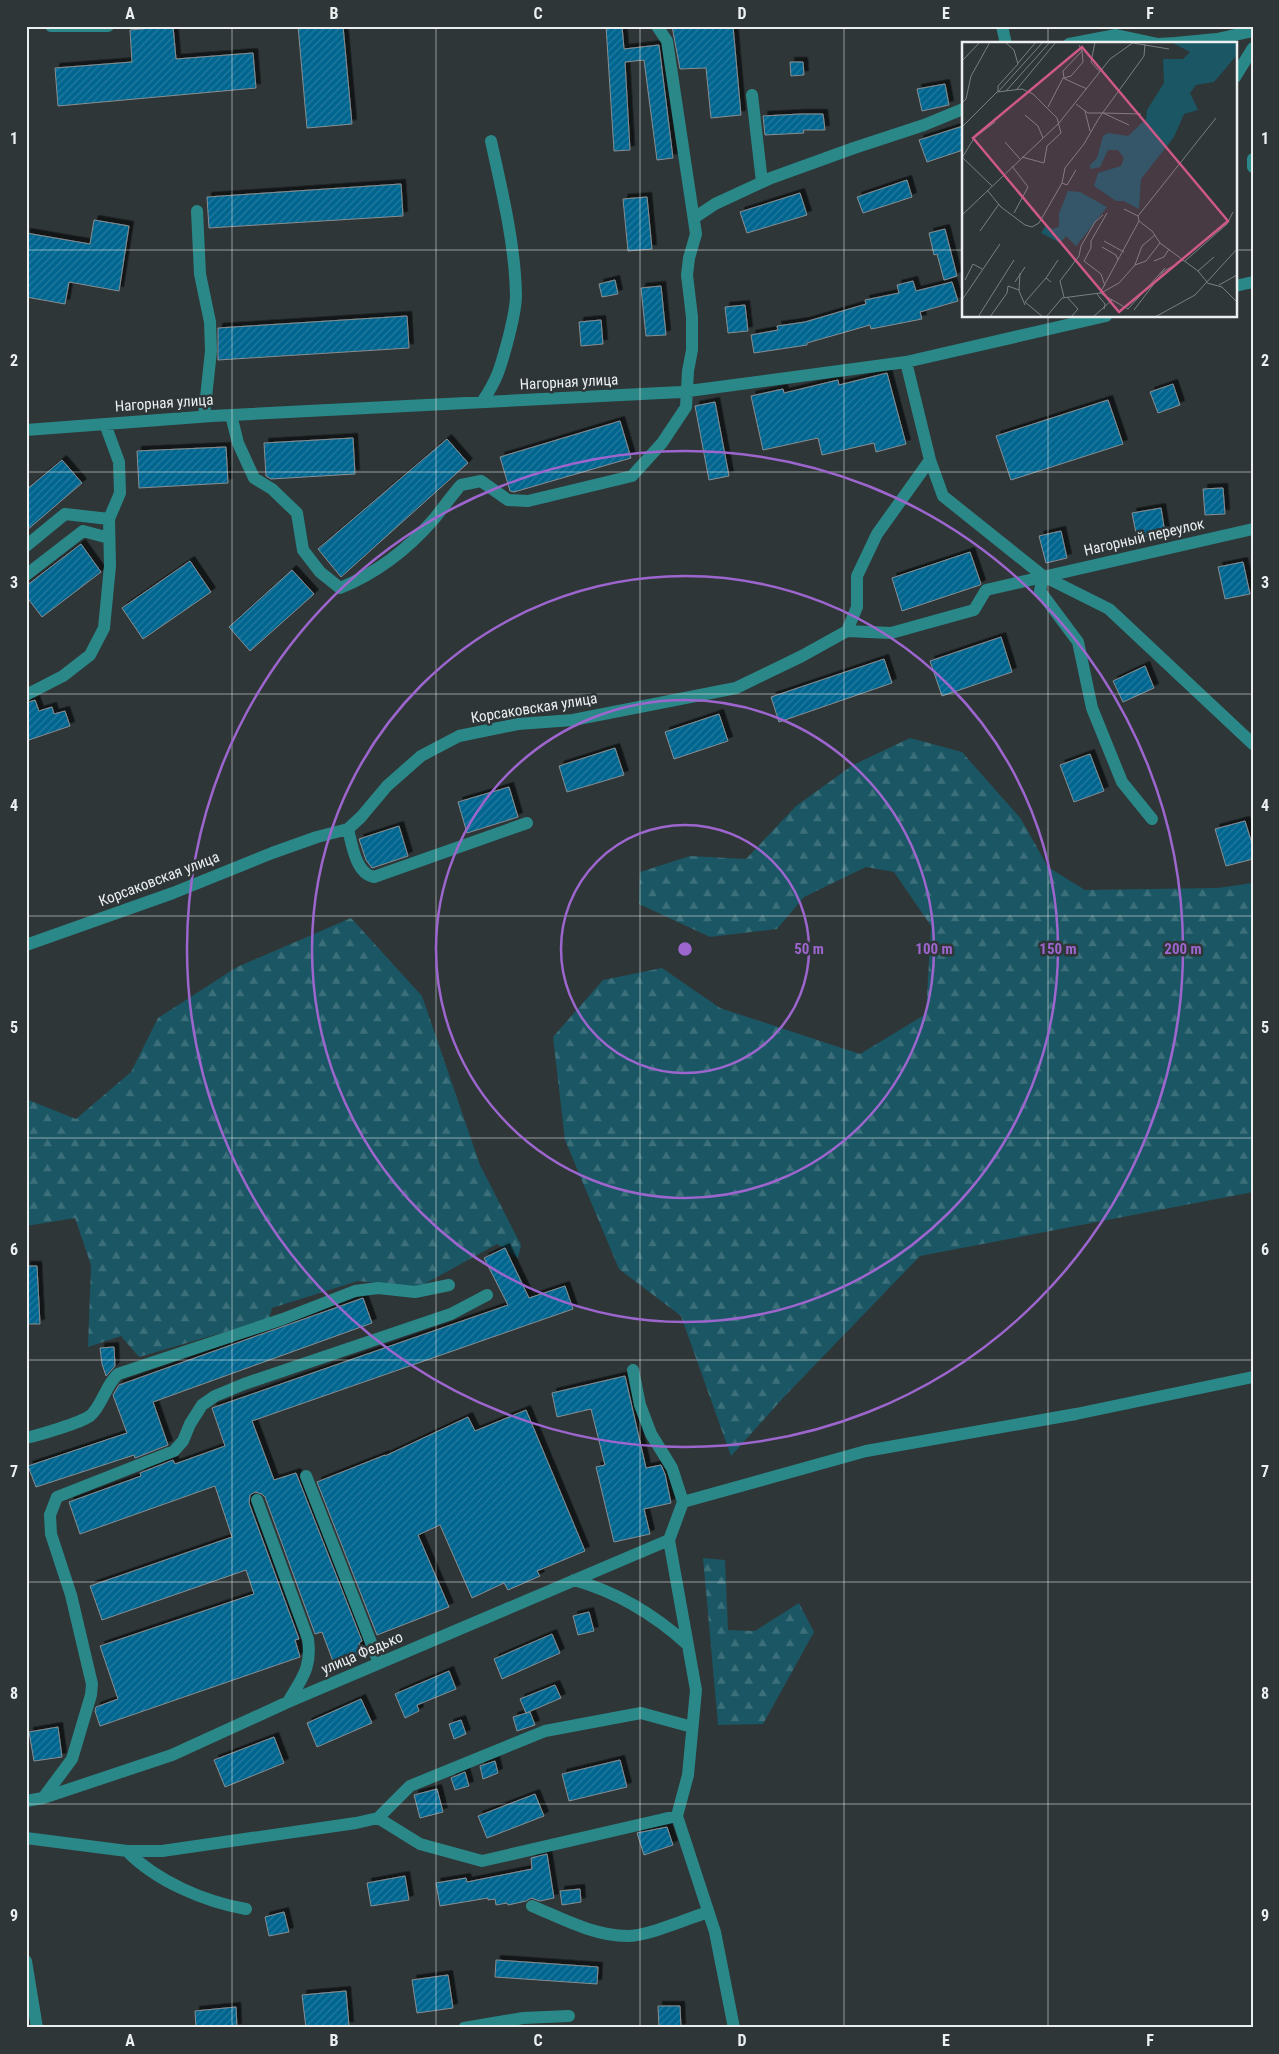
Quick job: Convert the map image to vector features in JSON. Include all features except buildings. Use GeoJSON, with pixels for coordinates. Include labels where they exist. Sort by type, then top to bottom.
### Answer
{"type":"FeatureCollection","features":[{"type":"Feature","properties":{"kind":"street"},"geometry":{"type":"LineString","coordinates":[[51,26],[108,26]]}},
{"type":"Feature","properties":{"kind":"street"},"geometry":{"type":"LineString","coordinates":[[230,415],[238,443],[254,478],[272,489],[297,513],[303,550],[320,572],[340,588],[359,580],[402,552],[434,518],[461,485],[481,481],[508,500],[528,501],[632,476],[662,443],[686,407],[688,371],[692,350],[692,317],[687,275],[689,258],[696,234],[667,41],[657,26]]}},
{"type":"Feature","properties":{"kind":"street"},"geometry":{"type":"LineString","coordinates":[[1002,26],[1006,42]]}},
{"type":"Feature","properties":{"kind":"street"},"geometry":{"type":"LineString","coordinates":[[1185,42],[1217,39],[1253,31]]}},
{"type":"Feature","properties":{"kind":"street"},"geometry":{"type":"LineString","coordinates":[[1079,42],[1116,35],[1149,42]]}},
{"type":"Feature","properties":{"kind":"street"},"geometry":{"type":"LineString","coordinates":[[1236,75],[1253,48]]}},
{"type":"Feature","properties":{"kind":"street"},"geometry":{"type":"LineString","coordinates":[[752,95],[762,182]]}},
{"type":"Feature","properties":{"kind":"street"},"geometry":{"type":"LineString","coordinates":[[694,218],[715,204],[762,182],[854,148],[924,125],[962,109]]}},
{"type":"Feature","properties":{"kind":"street"},"geometry":{"type":"LineString","coordinates":[[482,402],[493,386],[502,366],[514,314],[516,295],[504,201],[491,141]]}},
{"type":"Feature","properties":{"kind":"street"},"geometry":{"type":"LineString","coordinates":[[1253,159],[1253,167]]}},
{"type":"Feature","properties":{"kind":"street"},"geometry":{"type":"LineString","coordinates":[[197,211],[200,274],[210,322],[211,351],[204,416]]}},
{"type":"Feature","properties":{"kind":"street"},"geometry":{"type":"LineString","coordinates":[[1236,286],[1253,282]]}},
{"type":"Feature","properties":{"kind":"street","name":"Нагорная улица"},"geometry":{"type":"LineString","coordinates":[[26,430],[204,416],[688,392],[906,362],[1068,321],[1091,318]]}},
{"type":"Feature","properties":{"kind":"street"},"geometry":{"type":"LineString","coordinates":[[906,362],[930,460],[943,496],[1042,576],[1109,609],[1253,744]]}},
{"type":"Feature","properties":{"kind":"street"},"geometry":{"type":"LineString","coordinates":[[26,695],[63,676],[90,655],[104,628],[110,566],[109,519],[120,492],[119,462],[105,424]]}},
{"type":"Feature","properties":{"kind":"street"},"geometry":{"type":"LineString","coordinates":[[847,631],[857,607],[857,576],[873,542],[930,460]]}},
{"type":"Feature","properties":{"kind":"street"},"geometry":{"type":"LineString","coordinates":[[26,546],[65,514],[109,519]]}},
{"type":"Feature","properties":{"kind":"street","name":"Нагорный переулок"},"geometry":{"type":"LineString","coordinates":[[847,631],[891,633],[974,610],[986,590],[1253,529]]}},
{"type":"Feature","properties":{"kind":"street"},"geometry":{"type":"LineString","coordinates":[[26,575],[83,531],[110,538]]}},
{"type":"Feature","properties":{"kind":"street"},"geometry":{"type":"LineString","coordinates":[[1042,576],[1040,591],[1078,642],[1092,708],[1122,782],[1152,819]]}},
{"type":"Feature","properties":{"kind":"street","name":"Корсаковская улица"},"geometry":{"type":"LineString","coordinates":[[26,945],[173,893],[272,852],[348,829],[361,817],[387,786],[421,756],[459,736],[518,724],[573,720],[736,688],[802,656],[847,631]]}},
{"type":"Feature","properties":{"kind":"street"},"geometry":{"type":"LineString","coordinates":[[348,829],[361,871],[367,876],[374,877],[527,823]]}},
{"type":"Feature","properties":{"kind":"street"},"geometry":{"type":"LineString","coordinates":[[26,1438],[45,1434],[89,1416],[100,1402],[104,1390],[118,1374],[283,1319],[355,1291],[378,1288],[415,1292],[450,1285]]}},
{"type":"Feature","properties":{"kind":"street"},"geometry":{"type":"LineString","coordinates":[[43,1798],[72,1759],[92,1684],[71,1595],[51,1534],[50,1515],[56,1497],[174,1451],[183,1440],[202,1405],[215,1396],[451,1314],[487,1295]]}},
{"type":"Feature","properties":{"kind":"street"},"geometry":{"type":"LineString","coordinates":[[633,1370],[640,1405],[651,1434],[672,1468],[683,1502],[669,1540],[696,1690],[688,1775],[677,1816],[715,1932],[734,2028]]}},
{"type":"Feature","properties":{"kind":"street"},"geometry":{"type":"LineString","coordinates":[[683,1502],[866,1451],[1076,1414],[1253,1377]]}},
{"type":"Feature","properties":{"kind":"street"},"geometry":{"type":"LineString","coordinates":[[306,1476],[379,1664]]}},
{"type":"Feature","properties":{"kind":"street"},"geometry":{"type":"LineString","coordinates":[[257,1500],[308,1639],[310,1652],[309,1665],[288,1702]]}},
{"type":"Feature","properties":{"kind":"street","name":"улица Федько"},"geometry":{"type":"LineString","coordinates":[[26,1801],[43,1798],[172,1755],[288,1702],[669,1540]]}},
{"type":"Feature","properties":{"kind":"street"},"geometry":{"type":"LineString","coordinates":[[574,1580],[591,1585],[645,1611],[668,1626],[688,1645]]}},
{"type":"Feature","properties":{"kind":"street"},"geometry":{"type":"LineString","coordinates":[[26,1838],[127,1851],[162,1851],[378,1818],[410,1786],[545,1731],[642,1713],[692,1727]]}},
{"type":"Feature","properties":{"kind":"street"},"geometry":{"type":"LineString","coordinates":[[378,1818],[420,1844],[482,1862],[677,1816]]}},
{"type":"Feature","properties":{"kind":"street"},"geometry":{"type":"LineString","coordinates":[[127,1851],[152,1872],[192,1893],[210,1901],[246,1909]]}},
{"type":"Feature","properties":{"kind":"street"},"geometry":{"type":"LineString","coordinates":[[532,1906],[576,1924],[607,1933],[628,1936],[661,1928],[708,1912]]}},
{"type":"Feature","properties":{"kind":"street"},"geometry":{"type":"LineString","coordinates":[[26,1961],[37,2028]]}},
{"type":"Feature","properties":{"kind":"street"},"geometry":{"type":"LineString","coordinates":[[464,2028],[523,2018],[569,2016]]}},
{"type":"Feature","properties":{"kind":"street"},"geometry":{"type":"LineString","coordinates":[[492,2024],[506,2028]]}},
{"type":"Feature","properties":{"kind":"green space"},"geometry":{"type":"Polygon","coordinates":[[[910,738],[962,752],[1021,819],[1048,867],[1085,890],[1217,888],[1253,883],[1253,1192],[920,1256],[783,1398],[731,1456],[681,1316],[619,1269],[565,1140],[553,1037],[603,980],[662,968],[720,1008],[860,1054],[926,1014],[931,926],[894,872],[866,867],[804,897],[777,929],[710,937],[639,904],[640,872],[690,856],[746,859],[796,806],[853,765],[910,738]]]}},
{"type":"Feature","properties":{"kind":"green space"},"geometry":{"type":"Polygon","coordinates":[[[351,918],[422,996],[480,1165],[521,1245],[518,1258],[497,1244],[419,1287],[358,1281],[272,1308],[269,1319],[139,1357],[121,1336],[88,1347],[91,1265],[75,1218],[26,1226],[26,1099],[76,1119],[131,1072],[158,1018],[237,967],[351,918]]]}},
{"type":"Feature","properties":{"kind":"green space"},"geometry":{"type":"Polygon","coordinates":[[[703,1558],[725,1560],[728,1630],[755,1631],[799,1603],[814,1632],[763,1724],[718,1725],[703,1558]]]}}]}
